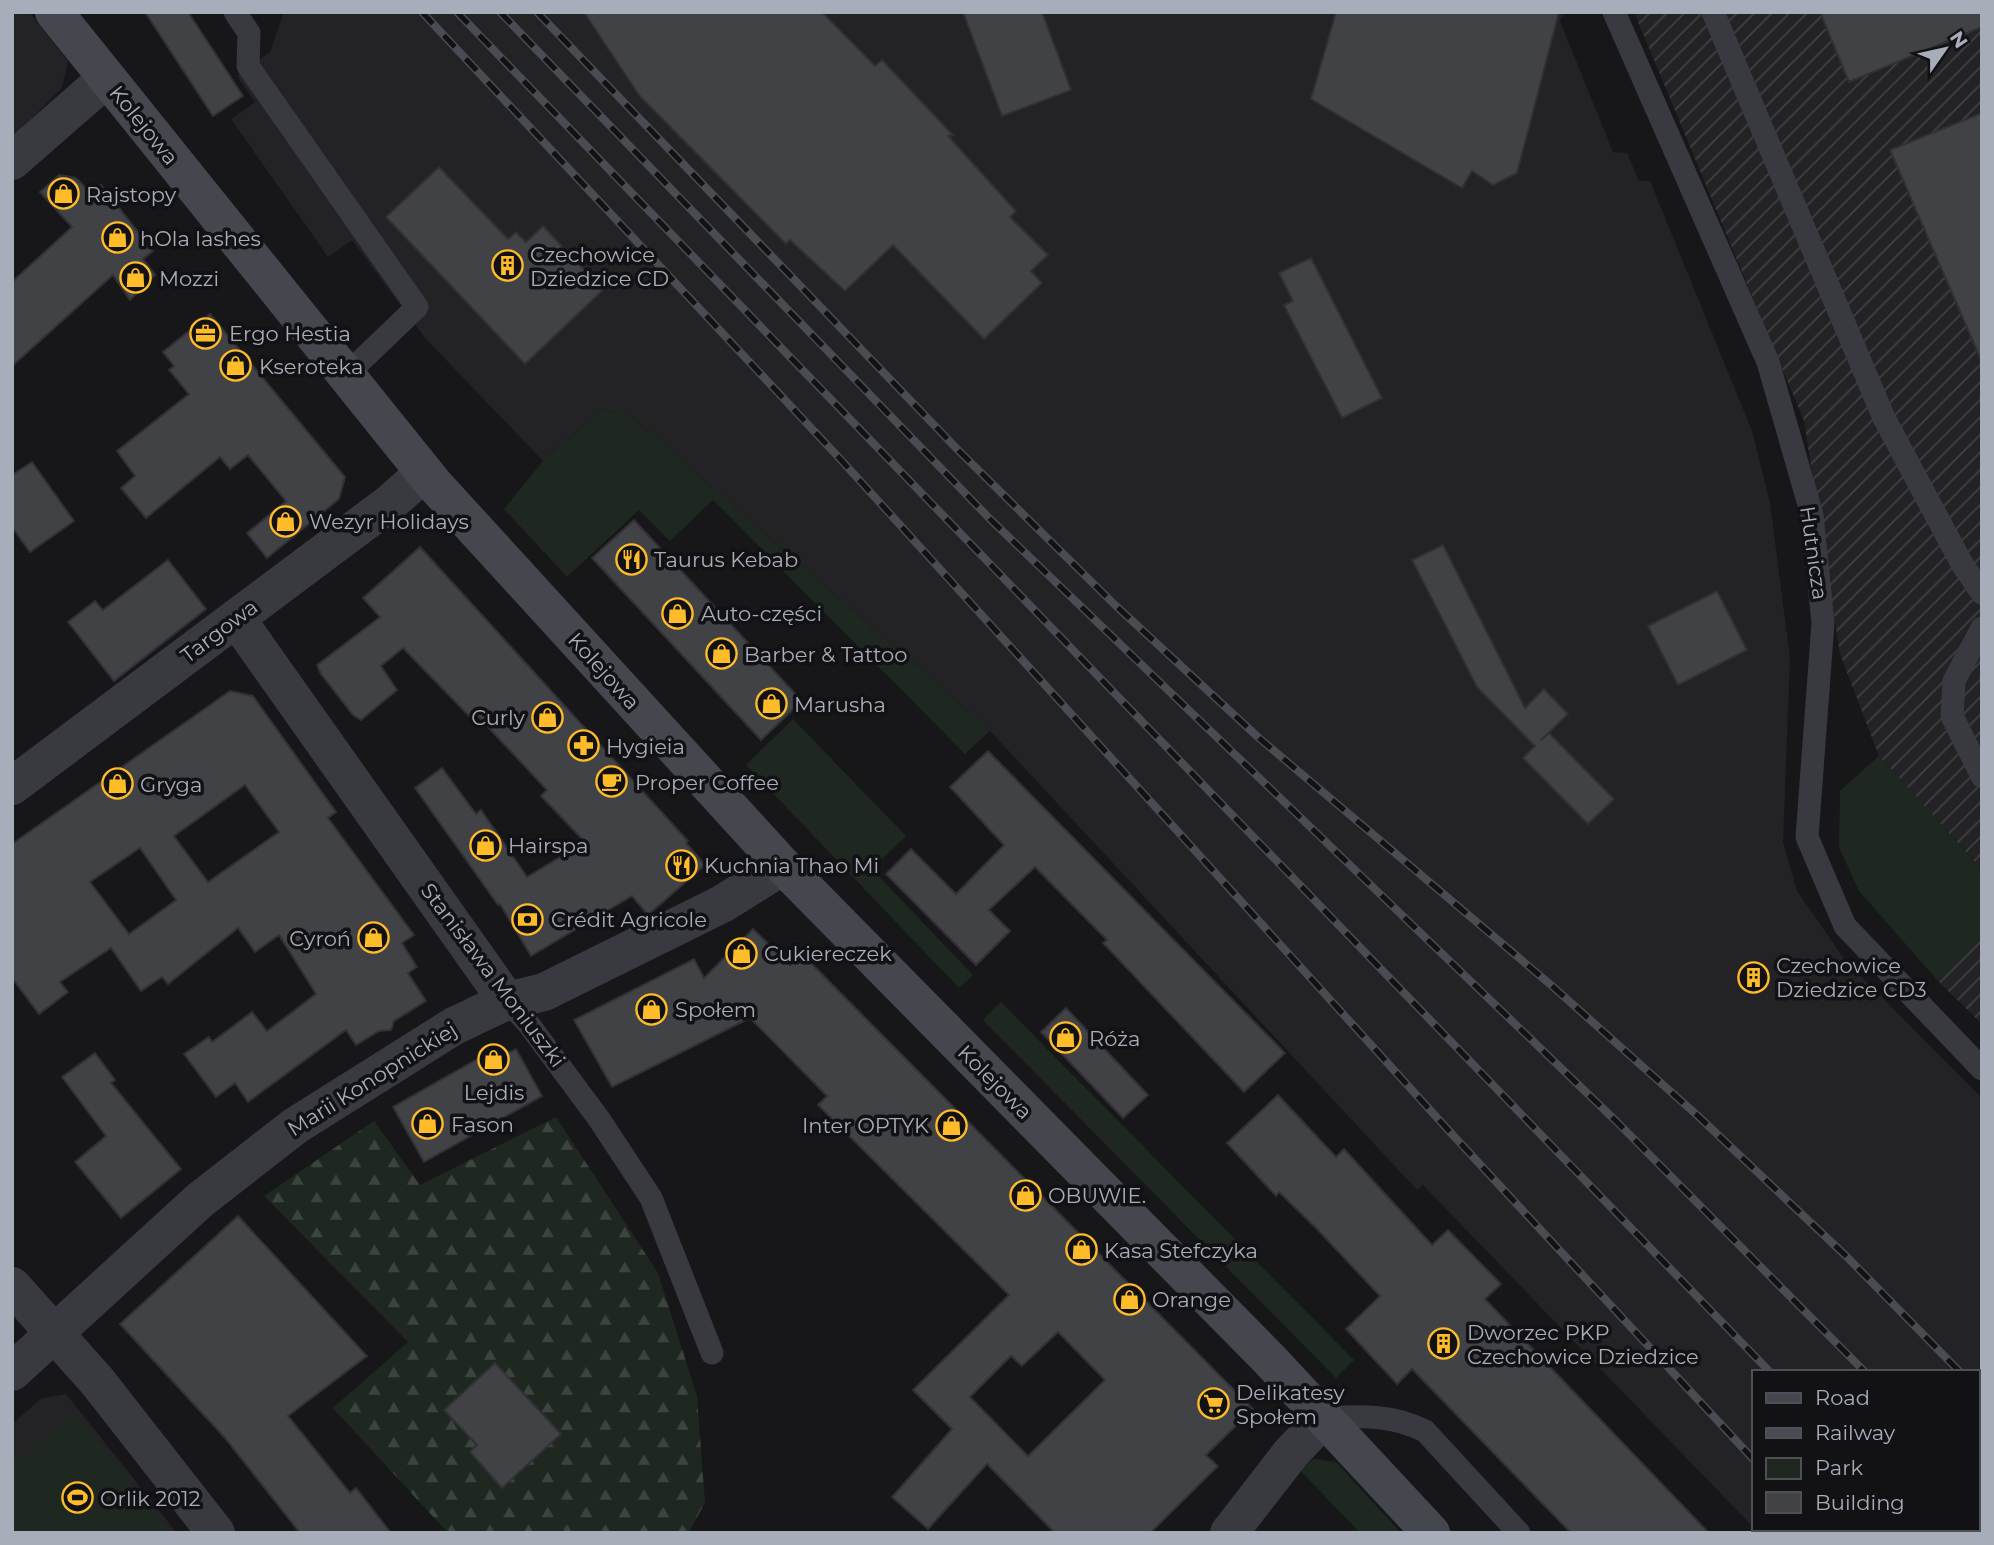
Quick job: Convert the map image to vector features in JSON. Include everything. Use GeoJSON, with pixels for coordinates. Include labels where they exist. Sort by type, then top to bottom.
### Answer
{"type":"FeatureCollection","features":[{"type":"Feature","properties":{"kind":"street","name":"Kolejowa"},"geometry":{"type":"LineString","coordinates":[[54,12],[424,473],[783,866],[1269,1359],[1431,1533]]}},
{"type":"Feature","properties":{"kind":"street"},"geometry":{"type":"LineString","coordinates":[[12,162],[107,78]]}},
{"type":"Feature","properties":{"kind":"street","name":"Targowa"},"geometry":{"type":"LineString","coordinates":[[12,786],[424,473]]}},
{"type":"Feature","properties":{"kind":"street","name":"Stanisława Moniuszki"},"geometry":{"type":"LineString","coordinates":[[236,618],[507,1001]]}},
{"type":"Feature","properties":{"kind":"street","name":"Marii Konopnickiej"},"geometry":{"type":"LineString","coordinates":[[12,1372],[200,1200],[295,1126],[454,1026],[507,1001],[544,992],[722,904],[783,866]]}},
{"type":"Feature","properties":{"kind":"street"},"geometry":{"type":"LineString","coordinates":[[12,1286],[55,1332],[216,1533]]}},
{"type":"Feature","properties":{"kind":"street"},"geometry":{"type":"LineString","coordinates":[[1229,1533],[1291,1453],[1324,1418]]}},
{"type":"Feature","properties":{"kind":"lane"},"geometry":{"type":"LineString","coordinates":[[235,12],[249,33],[248,66],[417,307],[345,376]]}},
{"type":"Feature","properties":{"kind":"lane","name":"Hutnicza"},"geometry":{"type":"LineString","coordinates":[[1614,12],[1768,362],[1812,515],[1823,623],[1807,836],[1844,926],[1982,1069]]}},
{"type":"Feature","properties":{"kind":"lane"},"geometry":{"type":"LineString","coordinates":[[1713,12],[1884,418],[1962,564],[1982,593]]}},
{"type":"Feature","properties":{"kind":"lane"},"geometry":{"type":"LineString","coordinates":[[1982,628],[1954,681],[1952,716],[1982,776]]}},
{"type":"Feature","properties":{"kind":"lane","name":"Stanisława Moniuszki"},"geometry":{"type":"LineString","coordinates":[[507,1001],[527,1022],[599,1119],[651,1198],[712,1353]]}},
{"type":"Feature","properties":{"kind":"lane"},"geometry":{"type":"LineString","coordinates":[[1324,1418],[1373,1416],[1405,1420],[1424,1430],[1520,1533]]}},
{"type":"Feature","properties":{"kind":"shaded area"},"geometry":{"type":"Polygon","coordinates":[[[12,12],[29,12],[68,61],[62,88],[12,138],[12,12]]]}},
{"type":"Feature","properties":{"kind":"shaded area"},"geometry":{"type":"Polygon","coordinates":[[[284,12],[1565,12],[1560,21],[1613,152],[1627,153],[1639,181],[1650,181],[1752,431],[1770,503],[1790,658],[1783,842],[1797,891],[1845,960],[1982,1098],[1982,1533],[1759,1533],[1758,1531],[1980,1531],[1980,1370],[1752,1370],[1752,1526],[1423,1185],[1417,1190],[990,731],[628,414],[601,411],[543,461],[425,338],[352,240],[328,257],[231,119],[255,102],[237,76],[270,52],[284,12]]]}},
{"type":"Feature","properties":{"kind":"shaded area"},"geometry":{"type":"Polygon","coordinates":[[[1634,12],[1982,12],[1982,870],[1879,756],[1840,654],[1804,421],[1634,12]]]}},
{"type":"Feature","properties":{"kind":"shaded area"},"geometry":{"type":"Polygon","coordinates":[[[1982,938],[1982,1024],[1938,981],[1982,938]]]}},
{"type":"Feature","properties":{"kind":"shaded area","name":"Orlik 2012"},"geometry":{"type":"Polygon","coordinates":[[[66,1394],[177,1533],[12,1533],[12,1424],[42,1398],[66,1394]]]}},
{"type":"Feature","properties":{"kind":"green space"},"geometry":{"type":"Polygon","coordinates":[[[601,411],[628,414],[990,731],[965,754],[713,500],[670,541],[639,510],[567,577],[504,509],[543,461],[601,411]]]}},
{"type":"Feature","properties":{"kind":"green space"},"geometry":{"type":"Polygon","coordinates":[[[793,719],[906,836],[872,869],[973,975],[959,988],[746,765],[793,719]]]}},
{"type":"Feature","properties":{"kind":"green space"},"geometry":{"type":"Polygon","coordinates":[[[1879,756],[1982,870],[1982,938],[1938,981],[1859,891],[1839,847],[1840,791],[1879,756]]]}},
{"type":"Feature","properties":{"kind":"green space"},"geometry":{"type":"Polygon","coordinates":[[[1001,1002],[1354,1360],[1336,1378],[983,1020],[1001,1002]]]}},
{"type":"Feature","properties":{"kind":"green space"},"geometry":{"type":"Polygon","coordinates":[[[556,1117],[658,1273],[697,1396],[705,1503],[688,1533],[448,1533],[333,1408],[408,1342],[264,1196],[374,1121],[420,1185],[556,1117]]]}},
{"type":"Feature","properties":{"kind":"green space","name":"Orlik 2012"},"geometry":{"type":"Polygon","coordinates":[[[75,1414],[170,1533],[12,1533],[12,1464],[75,1414]]]}},
{"type":"Feature","properties":{"kind":"green space"},"geometry":{"type":"Polygon","coordinates":[[[1314,1459],[1336,1462],[1401,1533],[1360,1533],[1299,1469],[1314,1459]]]}},
{"type":"Feature","properties":{"kind":"building"},"geometry":{"type":"Polygon","coordinates":[[[145,12],[188,12],[243,96],[213,116],[145,12]]]}},
{"type":"Feature","properties":{"kind":"building"},"geometry":{"type":"Polygon","coordinates":[[[584,12],[822,12],[875,66],[882,60],[953,135],[948,136],[1016,211],[1010,217],[1048,255],[1031,271],[1042,283],[984,339],[893,245],[845,291],[790,240],[786,244],[639,95],[584,12]]]}},
{"type":"Feature","properties":{"kind":"building"},"geometry":{"type":"Polygon","coordinates":[[[963,12],[1042,12],[1071,90],[1002,116],[963,12]]]}},
{"type":"Feature","properties":{"kind":"building"},"geometry":{"type":"Polygon","coordinates":[[[1336,12],[1559,12],[1517,173],[1493,185],[1472,171],[1462,188],[1311,99],[1336,12]]]}},
{"type":"Feature","properties":{"kind":"building"},"geometry":{"type":"Polygon","coordinates":[[[1820,12],[1982,12],[1982,27],[1849,82],[1820,12]]]}},
{"type":"Feature","properties":{"kind":"building"},"geometry":{"type":"Polygon","coordinates":[[[1982,113],[1982,362],[1890,150],[1982,113]]]}},
{"type":"Feature","properties":{"kind":"building","name":"Czechowice Dziedzice CD"},"geometry":{"type":"Polygon","coordinates":[[[439,167],[508,239],[516,232],[526,242],[543,226],[603,290],[525,364],[386,217],[439,167]]]}},
{"type":"Feature","properties":{"kind":"building"},"geometry":{"type":"Polygon","coordinates":[[[59,175],[76,178],[91,193],[101,185],[153,251],[143,259],[155,275],[130,300],[113,275],[12,366],[12,282],[72,227],[40,192],[59,175]]]}},
{"type":"Feature","properties":{"kind":"building"},"geometry":{"type":"Polygon","coordinates":[[[1311,258],[1382,398],[1342,418],[1284,305],[1293,301],[1279,273],[1311,258]]]}},
{"type":"Feature","properties":{"kind":"building"},"geometry":{"type":"Polygon","coordinates":[[[210,314],[345,477],[339,499],[267,558],[247,533],[286,501],[248,455],[230,469],[220,457],[146,518],[121,488],[135,476],[117,451],[189,394],[169,370],[174,366],[163,352],[210,314]]]}},
{"type":"Feature","properties":{"kind":"building"},"geometry":{"type":"Polygon","coordinates":[[[32,462],[74,521],[30,552],[12,527],[12,475],[32,462]]]}},
{"type":"Feature","properties":{"kind":"building"},"geometry":{"type":"Polygon","coordinates":[[[634,520],[802,701],[761,740],[592,558],[634,520]]]}},
{"type":"Feature","properties":{"kind":"building"},"geometry":{"type":"Polygon","coordinates":[[[1443,545],[1525,708],[1544,689],[1568,714],[1541,740],[1549,733],[1614,799],[1588,824],[1523,758],[1535,746],[1477,687],[1412,560],[1443,545]]]}},
{"type":"Feature","properties":{"kind":"building"},"geometry":{"type":"Polygon","coordinates":[[[420,547],[688,841],[686,843],[705,865],[648,915],[632,896],[531,956],[500,904],[498,905],[415,788],[442,768],[476,814],[481,810],[527,877],[585,842],[541,796],[547,790],[474,712],[469,716],[403,648],[381,666],[397,690],[361,720],[353,715],[321,674],[317,665],[380,617],[363,598],[420,547]]]}},
{"type":"Feature","properties":{"kind":"building"},"geometry":{"type":"Polygon","coordinates":[[[168,560],[206,609],[114,681],[68,622],[95,601],[103,610],[168,560]]]}},
{"type":"Feature","properties":{"kind":"building"},"geometry":{"type":"Polygon","coordinates":[[[1717,591],[1747,650],[1678,685],[1648,626],[1717,591]]]}},
{"type":"Feature","properties":{"kind":"building"},"geometry":{"type":"Polygon","coordinates":[[[230,691],[253,696],[336,812],[328,818],[414,935],[402,943],[417,967],[408,973],[426,1001],[394,1021],[391,1030],[379,1031],[356,1045],[346,1030],[248,1102],[235,1083],[216,1097],[184,1054],[209,1037],[212,1042],[252,1012],[267,1031],[316,994],[279,935],[255,952],[238,928],[168,984],[162,977],[141,991],[111,948],[60,982],[68,992],[39,1014],[12,978],[12,844],[230,691]],[[245,785],[174,836],[208,882],[279,832],[245,785]],[[140,848],[90,882],[129,934],[176,900],[140,848]]]}},
{"type":"Feature","properties":{"kind":"building"},"geometry":{"type":"Polygon","coordinates":[[[988,751],[1285,1053],[1244,1092],[1103,943],[1107,940],[1035,867],[989,910],[1010,931],[976,965],[886,874],[911,849],[956,894],[1004,845],[950,787],[988,751]]]}},
{"type":"Feature","properties":{"kind":"building"},"geometry":{"type":"Polygon","coordinates":[[[753,929],[790,965],[802,954],[1253,1409],[1206,1455],[1218,1466],[1150,1533],[1055,1533],[987,1464],[928,1529],[892,1497],[952,1429],[913,1390],[1009,1295],[818,1105],[827,1096],[750,1018],[612,1087],[574,1020],[694,959],[704,978],[753,929]],[[1058,1332],[1022,1366],[1011,1356],[970,1397],[1028,1456],[1105,1380],[1058,1332]]]}},
{"type":"Feature","properties":{"kind":"building"},"geometry":{"type":"Polygon","coordinates":[[[1066,1008],[1148,1095],[1123,1118],[1041,1032],[1066,1008]]]}},
{"type":"Feature","properties":{"kind":"building"},"geometry":{"type":"Polygon","coordinates":[[[516,1049],[542,1096],[424,1162],[393,1107],[488,1053],[493,1061],[516,1049]]]}},
{"type":"Feature","properties":{"kind":"building"},"geometry":{"type":"Polygon","coordinates":[[[95,1053],[115,1080],[111,1083],[181,1169],[121,1218],[75,1162],[106,1136],[62,1077],[95,1053]]]}},
{"type":"Feature","properties":{"kind":"building","name":"Dworzec PKP Czechowice Dziedzice"},"geometry":{"type":"Polygon","coordinates":[[[1278,1095],[1336,1157],[1344,1149],[1432,1245],[1448,1230],[1501,1284],[1485,1299],[1709,1533],[1571,1533],[1412,1369],[1397,1384],[1346,1329],[1380,1296],[1279,1192],[1276,1196],[1227,1143],[1278,1095]]]}},
{"type":"Feature","properties":{"kind":"building"},"geometry":{"type":"Polygon","coordinates":[[[238,1216],[367,1356],[288,1416],[350,1493],[356,1488],[391,1533],[300,1533],[225,1438],[120,1324],[238,1216]]]}},
{"type":"Feature","properties":{"kind":"building"},"geometry":{"type":"Polygon","coordinates":[[[495,1363],[561,1434],[502,1488],[470,1452],[477,1445],[444,1410],[495,1363]]]}},
{"type":"Feature","properties":{"kind":"railway"},"geometry":{"type":"LineString","coordinates":[[422,12],[842,461],[1450,1132],[1752,1458]]}},
{"type":"Feature","properties":{"kind":"railway"},"geometry":{"type":"LineString","coordinates":[[457,12],[1768,1370]]}},
{"type":"Feature","properties":{"kind":"railway"},"geometry":{"type":"LineString","coordinates":[[500,12],[990,519],[1616,1121],[1863,1370]]}},
{"type":"Feature","properties":{"kind":"railway"},"geometry":{"type":"LineString","coordinates":[[537,12],[959,451],[1115,605],[1259,738],[1551,985],[1698,1116],[1846,1256],[1958,1370]]}},
{"type":"Feature","properties":{"kind":"place","name":"Rajstopy"},"geometry":{"type":"Point","coordinates":[63,194]}},
{"type":"Feature","properties":{"kind":"place","name":"hOla lashes"},"geometry":{"type":"Point","coordinates":[117,238]}},
{"type":"Feature","properties":{"kind":"place","name":"Czechowice Dziedzice CD"},"geometry":{"type":"Point","coordinates":[507,266]}},
{"type":"Feature","properties":{"kind":"place","name":"Mozzi"},"geometry":{"type":"Point","coordinates":[136,278]}},
{"type":"Feature","properties":{"kind":"place","name":"Ergo Hestia"},"geometry":{"type":"Point","coordinates":[206,333]}},
{"type":"Feature","properties":{"kind":"place","name":"Kseroteka"},"geometry":{"type":"Point","coordinates":[236,366]}},
{"type":"Feature","properties":{"kind":"place","name":"Wezyr Holidays"},"geometry":{"type":"Point","coordinates":[286,521]}},
{"type":"Feature","properties":{"kind":"place","name":"Taurus Kebab"},"geometry":{"type":"Point","coordinates":[631,559]}},
{"type":"Feature","properties":{"kind":"place","name":"Auto-części"},"geometry":{"type":"Point","coordinates":[678,613]}},
{"type":"Feature","properties":{"kind":"place","name":"Barber & Tattoo"},"geometry":{"type":"Point","coordinates":[721,654]}},
{"type":"Feature","properties":{"kind":"place","name":"Marusha"},"geometry":{"type":"Point","coordinates":[771,704]}},
{"type":"Feature","properties":{"kind":"place","name":"Curly"},"geometry":{"type":"Point","coordinates":[548,717]}},
{"type":"Feature","properties":{"kind":"place","name":"Hygieia"},"geometry":{"type":"Point","coordinates":[583,746]}},
{"type":"Feature","properties":{"kind":"place","name":"Proper Coffee"},"geometry":{"type":"Point","coordinates":[612,782]}},
{"type":"Feature","properties":{"kind":"place","name":"Gryga"},"geometry":{"type":"Point","coordinates":[117,784]}},
{"type":"Feature","properties":{"kind":"place","name":"Hairspa"},"geometry":{"type":"Point","coordinates":[485,845]}},
{"type":"Feature","properties":{"kind":"place","name":"Kuchnia Thao Mi"},"geometry":{"type":"Point","coordinates":[681,865]}},
{"type":"Feature","properties":{"kind":"place","name":"Crédit Agricole"},"geometry":{"type":"Point","coordinates":[528,919]}},
{"type":"Feature","properties":{"kind":"place","name":"Cyroń"},"geometry":{"type":"Point","coordinates":[374,938]}},
{"type":"Feature","properties":{"kind":"place","name":"Cukiereczek"},"geometry":{"type":"Point","coordinates":[741,953]}},
{"type":"Feature","properties":{"kind":"place","name":"Czechowice Dziedzice CD3"},"geometry":{"type":"Point","coordinates":[1753,977]}},
{"type":"Feature","properties":{"kind":"place","name":"Społem"},"geometry":{"type":"Point","coordinates":[652,1009]}},
{"type":"Feature","properties":{"kind":"place","name":"Róża"},"geometry":{"type":"Point","coordinates":[1066,1038]}},
{"type":"Feature","properties":{"kind":"place","name":"Lejdis"},"geometry":{"type":"Point","coordinates":[494,1060]}},
{"type":"Feature","properties":{"kind":"place","name":"Fason"},"geometry":{"type":"Point","coordinates":[428,1124]}},
{"type":"Feature","properties":{"kind":"place","name":"Inter OPTYK"},"geometry":{"type":"Point","coordinates":[952,1125]}},
{"type":"Feature","properties":{"kind":"place","name":"OBUWIE."},"geometry":{"type":"Point","coordinates":[1025,1195]}},
{"type":"Feature","properties":{"kind":"place","name":"Kasa Stefczyka"},"geometry":{"type":"Point","coordinates":[1081,1250]}},
{"type":"Feature","properties":{"kind":"place","name":"Orange"},"geometry":{"type":"Point","coordinates":[1129,1299]}},
{"type":"Feature","properties":{"kind":"place","name":"Dworzec PKP Czechowice Dziedzice"},"geometry":{"type":"Point","coordinates":[1444,1344]}},
{"type":"Feature","properties":{"kind":"place","name":"Delikatesy Społem"},"geometry":{"type":"Point","coordinates":[1213,1404]}},
{"type":"Feature","properties":{"kind":"place","name":"Orlik 2012"},"geometry":{"type":"Point","coordinates":[77,1498]}}]}
